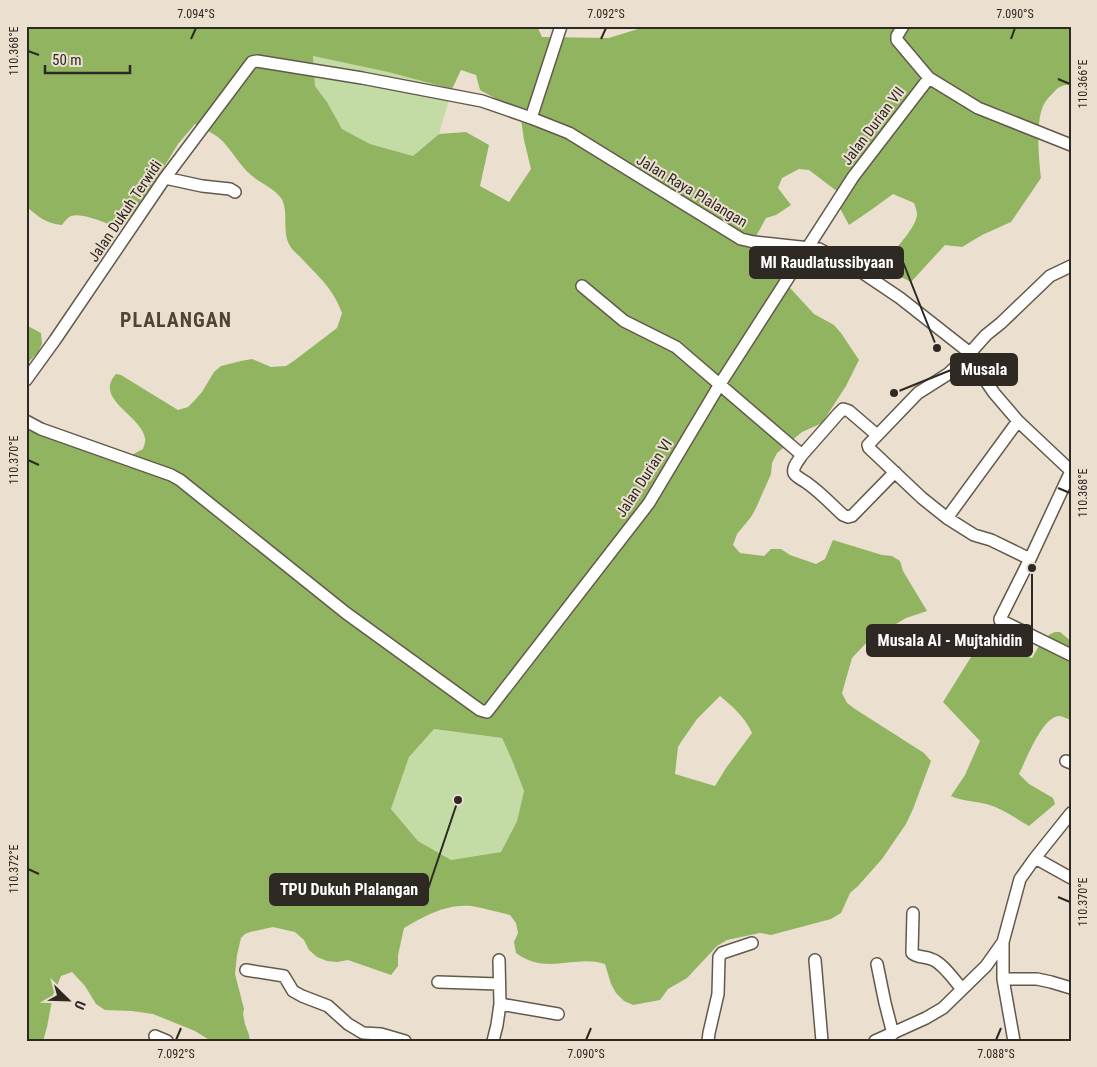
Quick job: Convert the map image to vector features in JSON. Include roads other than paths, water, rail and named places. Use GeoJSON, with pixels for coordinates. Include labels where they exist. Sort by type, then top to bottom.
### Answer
{"type":"FeatureCollection","features":[{"type":"Feature","properties":{"kind":"street"},"geometry":{"type":"LineString","coordinates":[[531,118],[562,26]]}},
{"type":"Feature","properties":{"kind":"street"},"geometry":{"type":"LineString","coordinates":[[903,26],[897,36],[897,40],[929,78],[978,108],[1071,145]]}},
{"type":"Feature","properties":{"kind":"street","name":"Jalan Raya Plalangan"},"geometry":{"type":"LineString","coordinates":[[252,62],[326,72],[441,93],[482,102],[531,118],[569,133],[741,239],[819,249],[854,267],[900,298],[969,354],[994,393],[1018,421],[1071,471]]}},
{"type":"Feature","properties":{"kind":"street","name":"Jalan Dukuh Terwidi"},"geometry":{"type":"LineString","coordinates":[[26,380],[164,178],[252,62]]}},
{"type":"Feature","properties":{"kind":"street","name":"Jalan Durian VII"},"geometry":{"type":"LineString","coordinates":[[808,248],[853,177],[929,78]]}},
{"type":"Feature","properties":{"kind":"street"},"geometry":{"type":"LineString","coordinates":[[164,178],[202,186],[230,189],[236,192]]}},
{"type":"Feature","properties":{"kind":"street","name":"Jalan Durian VI"},"geometry":{"type":"LineString","coordinates":[[26,421],[41,429],[171,475],[346,613],[480,710],[487,712],[649,503],[720,384],[808,248]]}},
{"type":"Feature","properties":{"kind":"street"},"geometry":{"type":"LineString","coordinates":[[1030,559],[991,540],[974,535],[943,514],[922,498],[868,445],[918,393],[948,374],[986,335],[1050,276],[1071,266]]}},
{"type":"Feature","properties":{"kind":"street"},"geometry":{"type":"LineString","coordinates":[[582,286],[624,321],[676,347],[802,455]]}},
{"type":"Feature","properties":{"kind":"street"},"geometry":{"type":"LineString","coordinates":[[877,435],[849,411],[843,409],[802,455],[795,466],[794,473],[843,515],[852,516],[895,472]]}},
{"type":"Feature","properties":{"kind":"street"},"geometry":{"type":"LineString","coordinates":[[943,514],[1018,421]]}},
{"type":"Feature","properties":{"kind":"street"},"geometry":{"type":"LineString","coordinates":[[1071,471],[1000,620],[1071,655]]}},
{"type":"Feature","properties":{"kind":"street"},"geometry":{"type":"LineString","coordinates":[[1014,1041],[1003,979],[1004,942],[1020,879],[1071,813]]}},
{"type":"Feature","properties":{"kind":"street"},"geometry":{"type":"LineString","coordinates":[[1035,858],[1071,878]]}},
{"type":"Feature","properties":{"kind":"street"},"geometry":{"type":"LineString","coordinates":[[913,913],[912,954],[932,959],[940,964],[962,989]]}},
{"type":"Feature","properties":{"kind":"street"},"geometry":{"type":"LineString","coordinates":[[875,1041],[926,1018],[943,1008],[986,966],[1004,942]]}},
{"type":"Feature","properties":{"kind":"street"},"geometry":{"type":"LineString","coordinates":[[708,1041],[708,1033],[718,994],[719,957],[722,953],[752,943]]}},
{"type":"Feature","properties":{"kind":"street"},"geometry":{"type":"LineString","coordinates":[[493,1041],[500,1004],[499,960]]}},
{"type":"Feature","properties":{"kind":"street"},"geometry":{"type":"LineString","coordinates":[[815,960],[822,1041]]}},
{"type":"Feature","properties":{"kind":"street"},"geometry":{"type":"LineString","coordinates":[[878,964],[884,1003],[893,1034]]}},
{"type":"Feature","properties":{"kind":"street"},"geometry":{"type":"LineString","coordinates":[[246,970],[284,976],[294,990],[302,996],[328,1006],[359,1037],[381,1034],[405,1041]]}},
{"type":"Feature","properties":{"kind":"street"},"geometry":{"type":"LineString","coordinates":[[1003,979],[1037,979],[1071,988]]}},
{"type":"Feature","properties":{"kind":"street"},"geometry":{"type":"LineString","coordinates":[[438,982],[499,984]]}},
{"type":"Feature","properties":{"kind":"street"},"geometry":{"type":"LineString","coordinates":[[500,1004],[558,1014]]}},
{"type":"Feature","properties":{"kind":"street"},"geometry":{"type":"LineString","coordinates":[[156,1036],[166,1041]]}},
{"type":"Feature","properties":{"kind":"place","name":"MI Raudlatussibyaan"},"geometry":{"type":"Point","coordinates":[937,348]}},
{"type":"Feature","properties":{"kind":"place","name":"Musala"},"geometry":{"type":"Point","coordinates":[894,393]}},
{"type":"Feature","properties":{"kind":"place","name":"Musala Al - Mujtahidin"},"geometry":{"type":"Point","coordinates":[1032,568]}},
{"type":"Feature","properties":{"kind":"place","name":"TPU Dukuh Plalangan"},"geometry":{"type":"Point","coordinates":[458,800]}},
{"type":"Feature","properties":{"kind":"district","name":"PLALANGAN"},"geometry":{"type":"Point","coordinates":[176,320]}}]}
